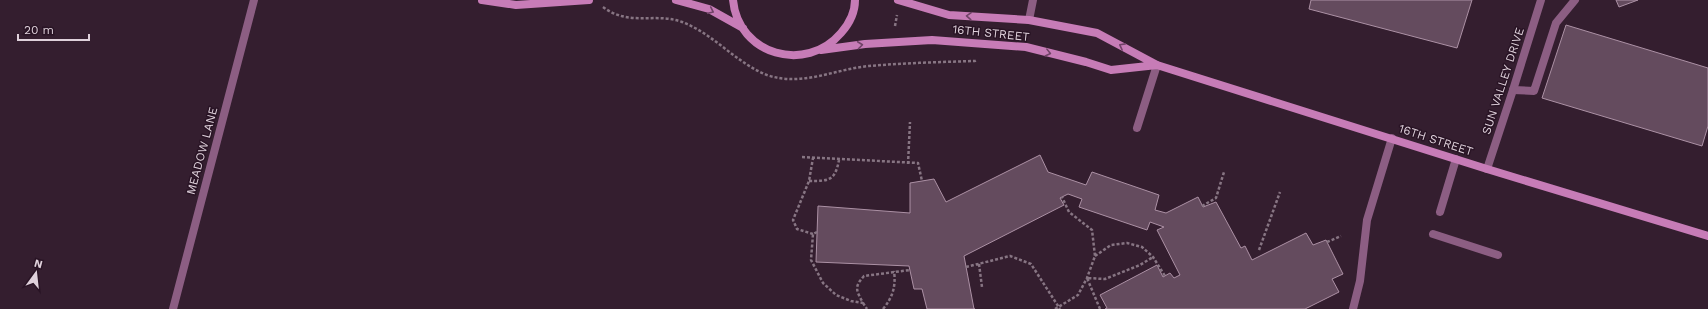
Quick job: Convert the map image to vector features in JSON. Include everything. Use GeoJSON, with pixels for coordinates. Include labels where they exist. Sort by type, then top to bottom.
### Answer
{"type":"FeatureCollection","features":[{"type":"Feature","properties":{"kind":"street","name":"MEADOW LANE"},"geometry":{"type":"LineString","coordinates":[[173,309],[254,0]]}},
{"type":"Feature","properties":{"kind":"street"},"geometry":{"type":"LineString","coordinates":[[482,0],[516,5],[589,0]]}},
{"type":"Feature","properties":{"kind":"street","name":"16TH STREET"},"geometry":{"type":"LineString","coordinates":[[676,0],[708,9],[743,28]]}},
{"type":"Feature","properties":{"kind":"street","name":"16TH STREET"},"geometry":{"type":"LineString","coordinates":[[734,0],[734,9],[743,28],[757,43],[775,53],[795,56],[816,52],[834,42],[847,27],[855,8],[855,0]]}},
{"type":"Feature","properties":{"kind":"street","name":"16TH STREET"},"geometry":{"type":"LineString","coordinates":[[898,0],[949,15],[1029,20],[1097,33],[1157,65],[1487,169],[1708,236]]}},
{"type":"Feature","properties":{"kind":"street"},"geometry":{"type":"LineString","coordinates":[[1029,20],[1033,0]]}},
{"type":"Feature","properties":{"kind":"street","name":"SUN VALLEY DRIVE"},"geometry":{"type":"LineString","coordinates":[[1487,169],[1541,0]]}},
{"type":"Feature","properties":{"kind":"street"},"geometry":{"type":"LineString","coordinates":[[1513,90],[1534,91],[1556,23],[1575,0]]}},
{"type":"Feature","properties":{"kind":"street","name":"16TH STREET"},"geometry":{"type":"LineString","coordinates":[[821,50],[865,44],[932,40],[1026,47],[1111,70],[1157,65]]}},
{"type":"Feature","properties":{"kind":"street"},"geometry":{"type":"LineString","coordinates":[[1137,128],[1157,65]]}},
{"type":"Feature","properties":{"kind":"street"},"geometry":{"type":"LineString","coordinates":[[1353,309],[1360,281],[1367,220],[1392,138]]}},
{"type":"Feature","properties":{"kind":"street"},"geometry":{"type":"LineString","coordinates":[[1440,212],[1456,159]]}},
{"type":"Feature","properties":{"kind":"street"},"geometry":{"type":"LineString","coordinates":[[1433,234],[1498,255]]}},
{"type":"Feature","properties":{"kind":"path"},"geometry":{"type":"LineString","coordinates":[[598,4],[618,16],[631,19],[661,19],[680,21]]}},
{"type":"Feature","properties":{"kind":"path"},"geometry":{"type":"LineString","coordinates":[[908,164],[910,122]]}},
{"type":"Feature","properties":{"kind":"path"},"geometry":{"type":"LineString","coordinates":[[802,157],[908,164],[918,163],[922,181]]}},
{"type":"Feature","properties":{"kind":"path"},"geometry":{"type":"LineString","coordinates":[[813,158],[809,181],[794,220],[797,229],[813,234],[817,232]]}},
{"type":"Feature","properties":{"kind":"path"},"geometry":{"type":"LineString","coordinates":[[809,181],[826,181],[833,177],[837,170],[839,160]]}},
{"type":"Feature","properties":{"kind":"path"},"geometry":{"type":"LineString","coordinates":[[1202,206],[1216,198],[1224,172]]}},
{"type":"Feature","properties":{"kind":"path"},"geometry":{"type":"LineString","coordinates":[[1259,250],[1280,192]]}},
{"type":"Feature","properties":{"kind":"path"},"geometry":{"type":"LineString","coordinates":[[1054,309],[1060,308],[1078,294],[1087,278],[1095,256],[1092,230],[1069,212],[1062,197]]}},
{"type":"Feature","properties":{"kind":"path"},"geometry":{"type":"LineString","coordinates":[[813,234],[811,260],[823,283],[836,295],[851,301],[863,303]]}},
{"type":"Feature","properties":{"kind":"path"},"geometry":{"type":"LineString","coordinates":[[1327,242],[1342,236]]}},
{"type":"Feature","properties":{"kind":"path"},"geometry":{"type":"LineString","coordinates":[[1095,256],[1111,245],[1127,243],[1142,248],[1153,257],[1165,276]]}},
{"type":"Feature","properties":{"kind":"path"},"geometry":{"type":"LineString","coordinates":[[966,267],[1010,256],[1031,264],[1060,308]]}},
{"type":"Feature","properties":{"kind":"path"},"geometry":{"type":"LineString","coordinates":[[1087,278],[1105,279],[1140,266],[1153,257]]}},
{"type":"Feature","properties":{"kind":"path"},"geometry":{"type":"LineString","coordinates":[[979,264],[982,287]]}},
{"type":"Feature","properties":{"kind":"path"},"geometry":{"type":"LineString","coordinates":[[867,309],[856,290],[858,283],[864,276],[910,270]]}},
{"type":"Feature","properties":{"kind":"path"},"geometry":{"type":"LineString","coordinates":[[883,309],[894,291],[896,281],[894,271]]}},
{"type":"Feature","properties":{"kind":"path"},"geometry":{"type":"LineString","coordinates":[[1087,278],[1100,309]]}},
{"type":"Feature","properties":{"kind":"building"},"geometry":{"type":"Polygon","coordinates":[[[1311,0],[1472,0],[1457,48],[1309,9],[1311,0]]]}},
{"type":"Feature","properties":{"kind":"building"},"geometry":{"type":"Polygon","coordinates":[[[1616,0],[1638,0],[1619,7],[1616,0]]]}},
{"type":"Feature","properties":{"kind":"building"},"geometry":{"type":"Polygon","coordinates":[[[1566,25],[1708,68],[1708,126],[1702,146],[1542,98],[1566,25]]]}},
{"type":"Feature","properties":{"kind":"building"},"geometry":{"type":"Polygon","coordinates":[[[1040,155],[1048,172],[1086,185],[1092,172],[1159,195],[1155,210],[1166,213],[1198,197],[1203,207],[1216,202],[1241,248],[1245,246],[1252,260],[1306,233],[1313,245],[1326,240],[1343,274],[1332,279],[1339,292],[1305,309],[1105,309],[1107,308],[1100,295],[1157,265],[1163,277],[1170,273],[1174,278],[1180,275],[1157,230],[1164,227],[1150,222],[1147,230],[1079,207],[1082,199],[1068,194],[1060,198],[1064,205],[964,256],[974,309],[927,309],[922,289],[914,289],[909,266],[816,262],[818,206],[910,213],[910,183],[934,179],[946,202],[1040,155]]]}}]}
